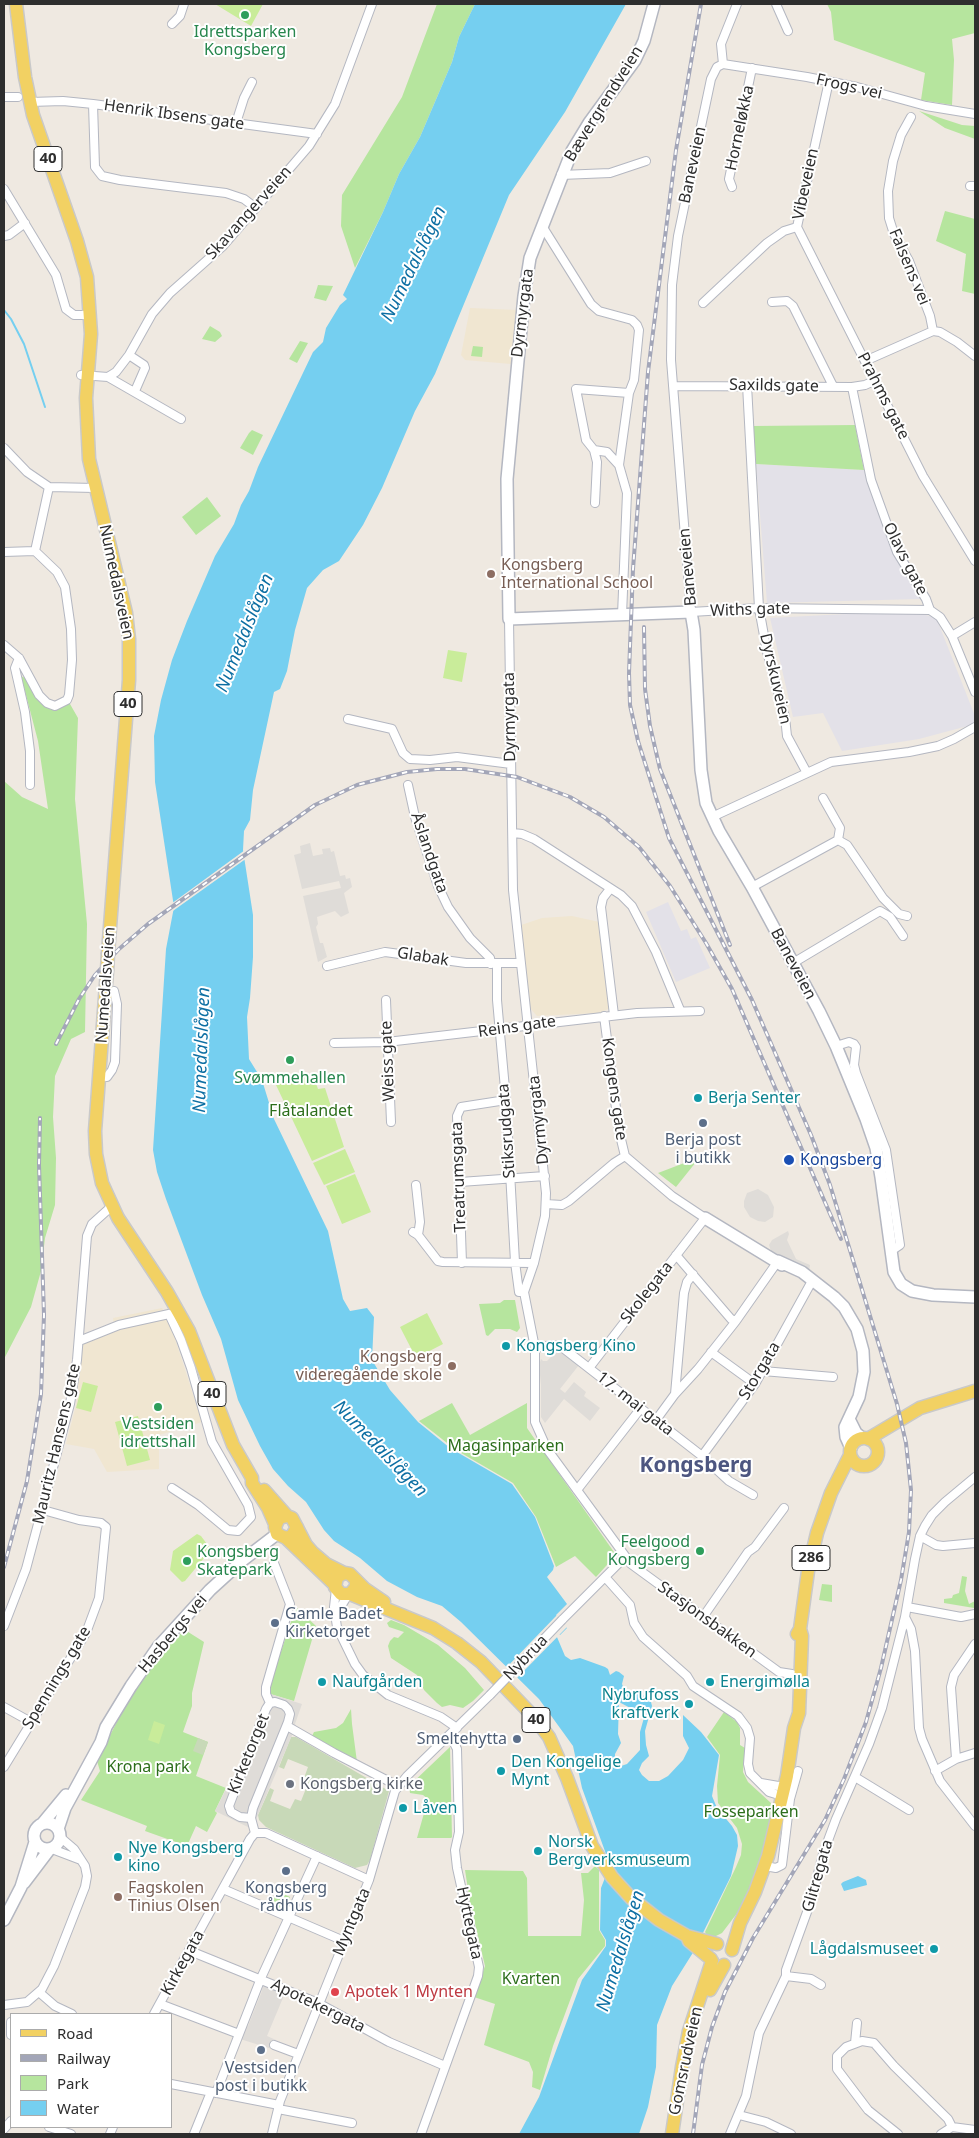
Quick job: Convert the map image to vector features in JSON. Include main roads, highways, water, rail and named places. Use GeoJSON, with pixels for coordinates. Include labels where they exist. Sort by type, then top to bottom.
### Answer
{"type":"FeatureCollection","features":[{"type":"Feature","properties":{"kind":"main road","name":"Numedalsveien"},"geometry":{"type":"LineString","coordinates":[[16,4],[24,100],[38,132],[80,251],[87,277],[87,315],[91,344],[84,375],[80,419],[84,448],[89,459],[94,488],[126,613],[130,655],[95,1131],[96,1154],[102,1183],[112,1206],[167,1292],[188,1331],[225,1428],[237,1453],[252,1478],[287,1516]]}},
{"type":"Feature","properties":{"kind":"main road","name":"Bævergrendveien"},"geometry":{"type":"LineString","coordinates":[[542,230],[561,175],[572,151],[589,123],[635,60],[644,41],[654,4]]}},
{"type":"Feature","properties":{"kind":"main road","name":"Dyrmyrgata"},"geometry":{"type":"LineString","coordinates":[[509,620],[507,500],[511,425],[524,296],[530,258],[542,230]]}},
{"type":"Feature","properties":{"kind":"main road","name":"Withs gate"},"geometry":{"type":"LineString","coordinates":[[509,620],[691,612]]}},
{"type":"Feature","properties":{"kind":"main road","name":"Baneveien"},"geometry":{"type":"LineString","coordinates":[[691,612],[694,630],[702,780],[712,817],[752,887],[836,1046],[876,1148],[894,1272],[901,1284],[908,1289],[926,1294],[975,1297]]}},
{"type":"Feature","properties":{"kind":"main road"},"geometry":{"type":"LineString","coordinates":[[705,1218],[778,1261],[799,1277],[812,1281],[840,1302],[853,1322],[862,1344],[864,1378],[850,1420],[844,1430],[855,1463],[864,1467]]}},
{"type":"Feature","properties":{"kind":"main road","name":"286"},"geometry":{"type":"LineString","coordinates":[[850,1452],[856,1441],[926,1405],[975,1391]]}},
{"type":"Feature","properties":{"kind":"main road","name":"286"},"geometry":{"type":"LineString","coordinates":[[961,1394],[975,1395]]}},
{"type":"Feature","properties":{"kind":"main road"},"geometry":{"type":"LineString","coordinates":[[850,1420],[856,1433],[877,1445],[879,1452]]}},
{"type":"Feature","properties":{"kind":"main road"},"geometry":{"type":"LineString","coordinates":[[832,1490],[846,1478],[873,1464],[895,1422]]}},
{"type":"Feature","properties":{"kind":"main road","name":"Gomsrudveien"},"geometry":{"type":"LineString","coordinates":[[794,1728],[791,1724],[792,1674],[797,1635],[800,1628],[813,1549],[832,1490],[850,1452]]}},
{"type":"Feature","properties":{"kind":"main road","name":"Numedalsveien"},"geometry":{"type":"LineString","coordinates":[[252,1478],[252,1483],[280,1532],[342,1591],[408,1619],[416,1620]]}},
{"type":"Feature","properties":{"kind":"main road"},"geometry":{"type":"LineString","coordinates":[[287,1516],[279,1518],[280,1532],[292,1536],[297,1527]]}},
{"type":"Feature","properties":{"kind":"main road","name":"40"},"geometry":{"type":"LineString","coordinates":[[287,1516],[294,1520],[312,1552],[333,1568],[350,1574],[356,1581]]}},
{"type":"Feature","properties":{"kind":"main road","name":"Hasbergs vei"},"geometry":{"type":"LineString","coordinates":[[4,1920],[21,1887],[35,1842],[34,1831],[63,1799],[96,1740],[131,1686],[166,1637],[220,1581],[280,1532]]}},
{"type":"Feature","properties":{"kind":"main road"},"geometry":{"type":"LineString","coordinates":[[344,1573],[337,1577],[342,1591],[356,1587],[356,1581]]}},
{"type":"Feature","properties":{"kind":"main road","name":"Numedalsveien"},"geometry":{"type":"LineString","coordinates":[[356,1581],[376,1597],[450,1638],[481,1662],[518,1700],[544,1730],[560,1761],[583,1826],[601,1863],[631,1898],[647,1912],[687,1936],[689,1941],[713,1951]]}},
{"type":"Feature","properties":{"kind":"main road","name":"Gomsrudveien"},"geometry":{"type":"LineString","coordinates":[[680,2134],[685,2091],[696,2034],[710,1992],[724,1965],[731,1959],[740,1923],[751,1902],[765,1866],[783,1792],[794,1728],[799,1713],[802,1636],[800,1628]]}},
{"type":"Feature","properties":{"kind":"main road","name":"Hasbergs vei"},"geometry":{"type":"LineString","coordinates":[[21,1887],[58,1843],[66,1808],[101,1742],[106,1727]]}},
{"type":"Feature","properties":{"kind":"main road"},"geometry":{"type":"LineString","coordinates":[[42,1824],[51,1824],[59,1833]]}},
{"type":"Feature","properties":{"kind":"main road"},"geometry":{"type":"LineString","coordinates":[[35,1842],[39,1848],[51,1849]]}},
{"type":"Feature","properties":{"kind":"main road","name":"Gomsrudveien"},"geometry":{"type":"LineString","coordinates":[[672,2134],[680,2075],[689,2031],[713,1951],[740,1923]]}},
{"type":"Feature","properties":{"kind":"main road","name":"40"},"geometry":{"type":"LineString","coordinates":[[724,1965],[718,1965],[713,1951],[727,1944],[732,1950]]}},
{"type":"Feature","properties":{"kind":"water","name":"Numedalslågen"},"geometry":{"type":"Polygon","coordinates":[[[475,4],[626,4],[565,112],[509,195],[435,374],[415,411],[382,488],[363,525],[339,561],[323,570],[307,588],[295,630],[287,671],[280,689],[274,692],[253,790],[250,820],[244,831],[243,850],[253,915],[253,957],[247,1017],[249,1059],[262,1080],[274,1119],[328,1231],[343,1299],[350,1311],[367,1308],[374,1317],[372,1360],[390,1390],[418,1422],[450,1448],[512,1484],[535,1517],[554,1566],[547,1577],[567,1604],[556,1615],[567,1628],[560,1635],[554,1630],[565,1656],[571,1660],[580,1658],[605,1667],[610,1675],[616,1671],[619,1672],[624,1676],[622,1684],[624,1689],[643,1695],[651,1702],[652,1706],[645,1731],[649,1756],[642,1763],[639,1770],[642,1775],[649,1781],[659,1781],[668,1776],[683,1760],[689,1748],[683,1736],[683,1715],[701,1732],[719,1755],[712,1796],[717,1808],[737,1835],[738,1846],[731,1876],[694,1951],[672,1986],[657,2025],[656,2067],[648,2107],[639,2134],[519,2134],[539,2097],[582,1980],[606,1946],[606,1940],[600,1930],[601,1888],[610,1865],[582,1788],[573,1746],[539,1699],[461,1622],[442,1606],[417,1597],[387,1581],[360,1558],[334,1541],[324,1530],[306,1502],[273,1469],[238,1400],[221,1339],[202,1295],[166,1199],[157,1172],[153,1150],[166,949],[174,907],[155,782],[154,736],[161,700],[172,660],[215,556],[234,524],[258,467],[313,352],[323,342],[326,328],[340,305],[347,299],[343,295],[399,174],[420,137],[452,62],[459,37],[475,4]],[[619,1702],[618,1734],[621,1743],[615,1754],[615,1762],[621,1766],[627,1764],[640,1750],[640,1732],[645,1714],[642,1707],[638,1706],[634,1710],[619,1702]]]}},
{"type":"Feature","properties":{"kind":"water"},"geometry":{"type":"Polygon","coordinates":[[[858,1876],[866,1880],[867,1885],[844,1891],[841,1884],[858,1876]]]}},
{"type":"Feature","properties":{"kind":"waterway"},"geometry":{"type":"LineString","coordinates":[[4,310],[24,344],[45,407]]}},
{"type":"Feature","properties":{"kind":"railway"},"geometry":{"type":"LineString","coordinates":[[693,2134],[702,2065],[712,2027],[725,1992],[753,1938],[825,1820],[844,1779],[866,1722],[881,1668],[901,1580],[909,1532],[911,1490],[906,1443],[897,1404],[830,1185],[811,1135],[752,1000],[669,838],[638,741],[630,705],[629,673],[633,569],[648,372],[676,150],[701,4]]}},
{"type":"Feature","properties":{"kind":"railway"},"geometry":{"type":"LineString","coordinates":[[644,627],[645,689],[650,726],[660,769],[730,945]]}},
{"type":"Feature","properties":{"kind":"railway"},"geometry":{"type":"LineString","coordinates":[[56,1044],[79,999],[95,975],[119,949],[148,924],[315,805],[357,785],[407,772],[465,769],[517,777],[570,797],[604,817],[639,847],[670,886],[732,989],[841,1239]]}},
{"type":"Feature","properties":{"kind":"railway"},"geometry":{"type":"LineString","coordinates":[[4,1567],[27,1481],[41,1394],[44,1315],[39,1165],[40,1118]]}},
{"type":"Feature","properties":{"kind":"place","name":"Idrettsparken Kongsberg"},"geometry":{"type":"Point","coordinates":[245,15]}},
{"type":"Feature","properties":{"kind":"place","name":"Kongsberg International School"},"geometry":{"type":"Point","coordinates":[491,574]}},
{"type":"Feature","properties":{"kind":"place","name":"Svømmehallen"},"geometry":{"type":"Point","coordinates":[290,1060]}},
{"type":"Feature","properties":{"kind":"place","name":"Berja Senter"},"geometry":{"type":"Point","coordinates":[698,1098]}},
{"type":"Feature","properties":{"kind":"place","name":"Berja post i butikk"},"geometry":{"type":"Point","coordinates":[703,1123]}},
{"type":"Feature","properties":{"kind":"place","name":"Kongsberg"},"geometry":{"type":"Point","coordinates":[789,1160]}},
{"type":"Feature","properties":{"kind":"place","name":"Kongsberg Kino"},"geometry":{"type":"Point","coordinates":[506,1346]}},
{"type":"Feature","properties":{"kind":"place","name":"Kongsberg videregående skole"},"geometry":{"type":"Point","coordinates":[452,1366]}},
{"type":"Feature","properties":{"kind":"place","name":"Vestsiden idrettshall"},"geometry":{"type":"Point","coordinates":[158,1407]}},
{"type":"Feature","properties":{"kind":"place","name":"Feelgood Kongsberg"},"geometry":{"type":"Point","coordinates":[700,1551]}},
{"type":"Feature","properties":{"kind":"place","name":"Kongsberg Skatepark"},"geometry":{"type":"Point","coordinates":[187,1561]}},
{"type":"Feature","properties":{"kind":"place","name":"Gamle Badet Kirketorget"},"geometry":{"type":"Point","coordinates":[275,1623]}},
{"type":"Feature","properties":{"kind":"place","name":"Naufgården"},"geometry":{"type":"Point","coordinates":[322,1682]}},
{"type":"Feature","properties":{"kind":"place","name":"Energimølla"},"geometry":{"type":"Point","coordinates":[710,1682]}},
{"type":"Feature","properties":{"kind":"place","name":"Nybrufoss kraftverk"},"geometry":{"type":"Point","coordinates":[689,1704]}},
{"type":"Feature","properties":{"kind":"place","name":"Smeltehytta"},"geometry":{"type":"Point","coordinates":[517,1739]}},
{"type":"Feature","properties":{"kind":"place","name":"Den Kongelige Mynt"},"geometry":{"type":"Point","coordinates":[501,1771]}},
{"type":"Feature","properties":{"kind":"place","name":"Kongsberg kirke"},"geometry":{"type":"Point","coordinates":[290,1784]}},
{"type":"Feature","properties":{"kind":"place","name":"Låven"},"geometry":{"type":"Point","coordinates":[403,1808]}},
{"type":"Feature","properties":{"kind":"place","name":"Norsk Bergverksmuseum"},"geometry":{"type":"Point","coordinates":[538,1851]}},
{"type":"Feature","properties":{"kind":"place","name":"Nye Kongsberg kino"},"geometry":{"type":"Point","coordinates":[118,1857]}},
{"type":"Feature","properties":{"kind":"place","name":"Kongsberg rådhus"},"geometry":{"type":"Point","coordinates":[286,1871]}},
{"type":"Feature","properties":{"kind":"place","name":"Fagskolen Tinius Olsen"},"geometry":{"type":"Point","coordinates":[118,1897]}},
{"type":"Feature","properties":{"kind":"place","name":"Lågdalsmuseet"},"geometry":{"type":"Point","coordinates":[934,1949]}},
{"type":"Feature","properties":{"kind":"place","name":"Apotek 1 Mynten"},"geometry":{"type":"Point","coordinates":[335,1992]}},
{"type":"Feature","properties":{"kind":"place","name":"Vestsiden post i butikk"},"geometry":{"type":"Point","coordinates":[261,2050]}},
{"type":"Feature","properties":{"kind":"district","name":"Kongsberg"},"geometry":{"type":"Point","coordinates":[696,1466]}},
{"type":"Feature","properties":{"kind":"park label","name":"Flåtalandet"},"geometry":{"type":"Point","coordinates":[311,1111]}},
{"type":"Feature","properties":{"kind":"park label","name":"Magasinparken"},"geometry":{"type":"Point","coordinates":[506,1446]}},
{"type":"Feature","properties":{"kind":"park label","name":"Krona park"},"geometry":{"type":"Point","coordinates":[148,1767]}},
{"type":"Feature","properties":{"kind":"park label","name":"Fosseparken"},"geometry":{"type":"Point","coordinates":[751,1812]}},
{"type":"Feature","properties":{"kind":"park label","name":"Kvarten"},"geometry":{"type":"Point","coordinates":[531,1979]}}]}
